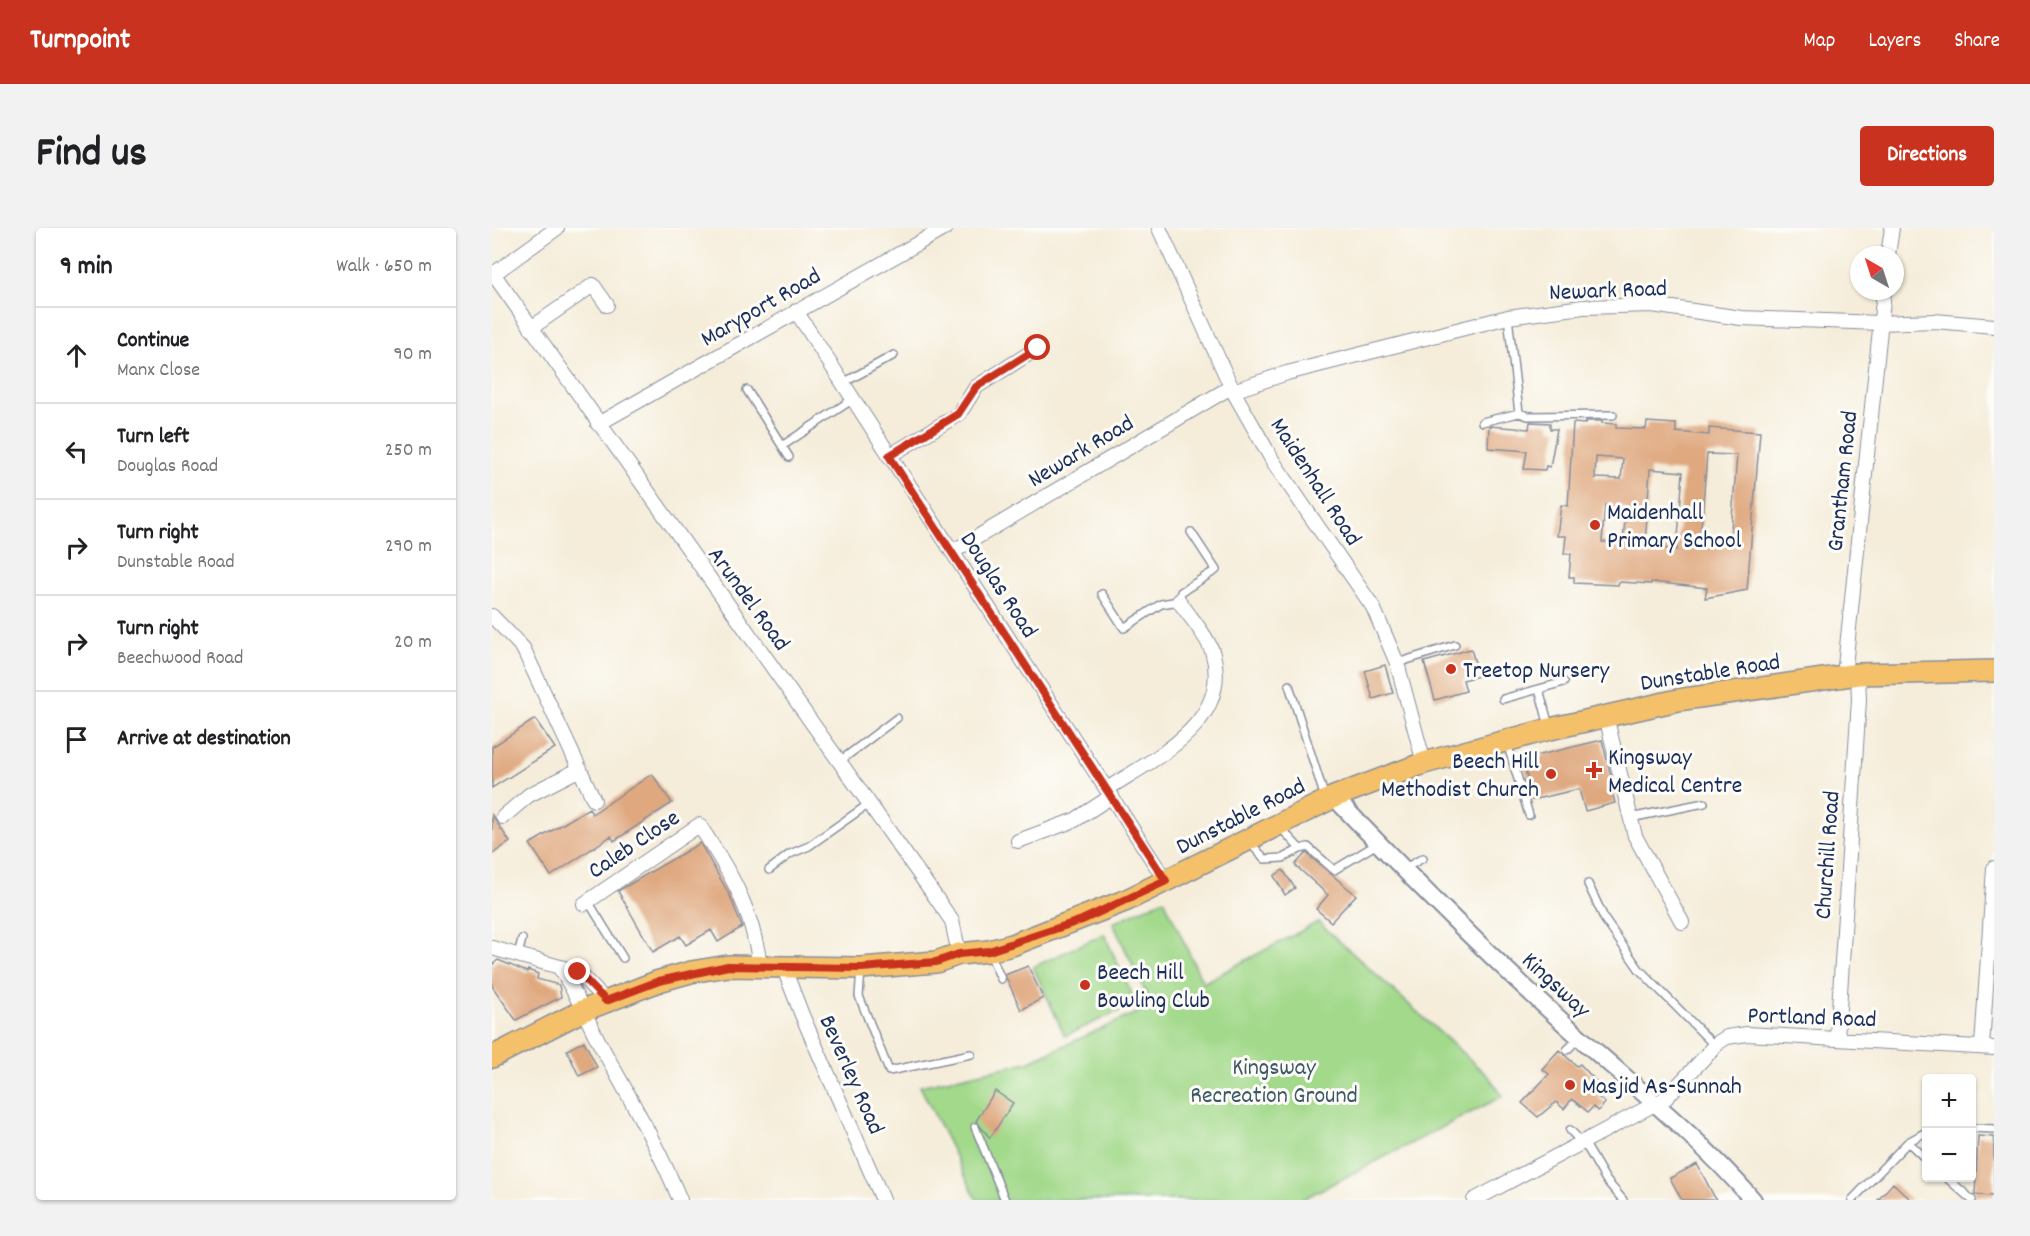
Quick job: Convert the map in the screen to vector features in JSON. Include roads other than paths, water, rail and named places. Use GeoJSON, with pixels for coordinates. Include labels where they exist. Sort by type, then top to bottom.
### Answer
{"type":"FeatureCollection","features":[{"type":"Feature","properties":{"kind":"main road","name":"Dunstable Road"},"geometry":{"type":"LineString","coordinates":[[492,1057],[582,1011],[659,981],[691,972],[728,966],[861,968],[936,962],[959,954],[989,951],[1082,920],[1330,799],[1424,763],[1506,740],[1678,700],[1851,675],[1994,671]]}},
{"type":"Feature","properties":{"kind":"street"},"geometry":{"type":"LineString","coordinates":[[492,274],[556,228]]}},
{"type":"Feature","properties":{"kind":"street","name":"Maryport Road"},"geometry":{"type":"LineString","coordinates":[[598,424],[945,228]]}},
{"type":"Feature","properties":{"kind":"street","name":"Maidenhall Road"},"geometry":{"type":"LineString","coordinates":[[1159,228],[1232,389],[1274,462],[1373,607],[1397,663],[1424,763]]}},
{"type":"Feature","properties":{"kind":"street"},"geometry":{"type":"LineString","coordinates":[[1889,246],[1892,228]]}},
{"type":"Feature","properties":{"kind":"street","name":"Arundel Road"},"geometry":{"type":"LineString","coordinates":[[492,274],[952,921],[959,954]]}},
{"type":"Feature","properties":{"kind":"street"},"geometry":{"type":"LineString","coordinates":[[531,328],[592,285],[607,305]]}},
{"type":"Feature","properties":{"kind":"street","name":"Grantham Road"},"geometry":{"type":"LineString","coordinates":[[1851,675],[1883,300]]}},
{"type":"Feature","properties":{"kind":"street","name":"Newark Road"},"geometry":{"type":"LineString","coordinates":[[952,552],[1232,389],[1508,317],[1583,307],[1652,305],[1741,318],[1880,323],[1934,321],[1994,326]]}},
{"type":"Feature","properties":{"kind":"street","name":"Douglas Road"},"geometry":{"type":"LineString","coordinates":[[796,311],[1166,881]]}},
{"type":"Feature","properties":{"kind":"street"},"geometry":{"type":"LineString","coordinates":[[889,456],[958,414],[976,387],[1038,348]]}},
{"type":"Feature","properties":{"kind":"street"},"geometry":{"type":"LineString","coordinates":[[1018,841],[1076,820],[1184,738],[1204,716],[1217,683],[1211,650],[1179,601]]}},
{"type":"Feature","properties":{"kind":"street"},"geometry":{"type":"LineString","coordinates":[[492,616],[524,648],[594,800]]}},
{"type":"Feature","properties":{"kind":"street","name":"Churchill Road"},"geometry":{"type":"LineString","coordinates":[[1837,1039],[1859,700],[1851,675]]}},
{"type":"Feature","properties":{"kind":"street"},"geometry":{"type":"LineString","coordinates":[[1606,716],[1635,836],[1682,922]]}},
{"type":"Feature","properties":{"kind":"street"},"geometry":{"type":"LineString","coordinates":[[503,817],[530,795],[580,769]]}},
{"type":"Feature","properties":{"kind":"street","name":"Kingsway"},"geometry":{"type":"LineString","coordinates":[[1330,799],[1580,1037],[1656,1105],[1753,1200]]}},
{"type":"Feature","properties":{"kind":"street","name":"Caleb Close"},"geometry":{"type":"LineString","coordinates":[[586,903],[699,825],[744,901],[755,931],[760,966]]}},
{"type":"Feature","properties":{"kind":"street"},"geometry":{"type":"LineString","coordinates":[[1988,1047],[1994,868]]}},
{"type":"Feature","properties":{"kind":"street"},"geometry":{"type":"LineString","coordinates":[[492,948],[578,972],[606,1001]]}},
{"type":"Feature","properties":{"kind":"street","name":"Beverley Road"},"geometry":{"type":"LineString","coordinates":[[783,966],[802,1015],[884,1200]]}},
{"type":"Feature","properties":{"kind":"street"},"geometry":{"type":"LineString","coordinates":[[559,967],[575,990],[582,1011],[641,1120],[680,1200]]}},
{"type":"Feature","properties":{"kind":"street","name":"Portland Road"},"geometry":{"type":"LineString","coordinates":[[1474,1200],[1656,1105],[1666,1098],[1715,1046],[1727,1037],[1747,1034],[1988,1047]]}},
{"type":"Feature","properties":{"kind":"lane"},"geometry":{"type":"LineString","coordinates":[[1508,317],[1519,413]]}},
{"type":"Feature","properties":{"kind":"lane"},"geometry":{"type":"LineString","coordinates":[[843,383],[894,355]]}},
{"type":"Feature","properties":{"kind":"lane"},"geometry":{"type":"LineString","coordinates":[[747,390],[789,457]]}},
{"type":"Feature","properties":{"kind":"lane"},"geometry":{"type":"LineString","coordinates":[[782,446],[853,399]]}},
{"type":"Feature","properties":{"kind":"lane"},"geometry":{"type":"LineString","coordinates":[[1482,422],[1519,413],[1528,416],[1613,415]]}},
{"type":"Feature","properties":{"kind":"lane"},"geometry":{"type":"LineString","coordinates":[[1102,594],[1124,628],[1161,604],[1179,601],[1181,592],[1216,570],[1191,532]]}},
{"type":"Feature","properties":{"kind":"lane"},"geometry":{"type":"LineString","coordinates":[[1397,663],[1455,645]]}},
{"type":"Feature","properties":{"kind":"lane"},"geometry":{"type":"LineString","coordinates":[[1503,699],[1564,682]]}},
{"type":"Feature","properties":{"kind":"lane"},"geometry":{"type":"LineString","coordinates":[[1289,685],[1330,799]]}},
{"type":"Feature","properties":{"kind":"lane"},"geometry":{"type":"LineString","coordinates":[[1539,689],[1550,729]]}},
{"type":"Feature","properties":{"kind":"lane"},"geometry":{"type":"LineString","coordinates":[[840,761],[897,718]]}},
{"type":"Feature","properties":{"kind":"lane"},"geometry":{"type":"LineString","coordinates":[[1506,740],[1529,815]]}},
{"type":"Feature","properties":{"kind":"lane"},"geometry":{"type":"LineString","coordinates":[[769,870],[790,854],[809,846],[870,803]]}},
{"type":"Feature","properties":{"kind":"lane"},"geometry":{"type":"LineString","coordinates":[[1629,818],[1704,803]]}},
{"type":"Feature","properties":{"kind":"lane"},"geometry":{"type":"LineString","coordinates":[[1277,824],[1300,849]]}},
{"type":"Feature","properties":{"kind":"lane"},"geometry":{"type":"LineString","coordinates":[[1247,839],[1265,859],[1283,858],[1308,847],[1334,870],[1377,844]]}},
{"type":"Feature","properties":{"kind":"lane"},"geometry":{"type":"LineString","coordinates":[[1402,869],[1423,858]]}},
{"type":"Feature","properties":{"kind":"lane"},"geometry":{"type":"LineString","coordinates":[[1588,884],[1605,920],[1639,969],[1715,1046]]}},
{"type":"Feature","properties":{"kind":"lane"},"geometry":{"type":"LineString","coordinates":[[586,903],[623,958]]}},
{"type":"Feature","properties":{"kind":"lane"},"geometry":{"type":"LineString","coordinates":[[518,955],[522,939]]}},
{"type":"Feature","properties":{"kind":"lane"},"geometry":{"type":"LineString","coordinates":[[989,951],[1001,979]]}},
{"type":"Feature","properties":{"kind":"lane"},"geometry":{"type":"LineString","coordinates":[[861,968],[859,996],[889,1071],[971,1054]]}},
{"type":"Feature","properties":{"kind":"lane"},"geometry":{"type":"LineString","coordinates":[[1567,1050],[1580,1037]]}},
{"type":"Feature","properties":{"kind":"lane"},"geometry":{"type":"LineString","coordinates":[[975,1127],[1005,1200]]}},
{"type":"Feature","properties":{"kind":"lane"},"geometry":{"type":"LineString","coordinates":[[1976,1128],[1994,1129]]}},
{"type":"Feature","properties":{"kind":"lane"},"geometry":{"type":"LineString","coordinates":[[1570,1130],[1596,1160],[1605,1180],[1623,1200]]}},
{"type":"Feature","properties":{"kind":"lane"},"geometry":{"type":"LineString","coordinates":[[1852,1200],[1908,1142],[1922,1134]]}},
{"type":"Feature","properties":{"kind":"lane"},"geometry":{"type":"LineString","coordinates":[[1908,1142],[1922,1155]]}},
{"type":"Feature","properties":{"kind":"lane"},"geometry":{"type":"LineString","coordinates":[[1951,1182],[1971,1200]]}},
{"type":"Feature","properties":{"kind":"place","name":"Maidenhall Primary School"},"geometry":{"type":"Point","coordinates":[1595,525]}},
{"type":"Feature","properties":{"kind":"place","name":"Treetop Nursery"},"geometry":{"type":"Point","coordinates":[1451,669]}},
{"type":"Feature","properties":{"kind":"place","name":"Kingsway Medical Centre"},"geometry":{"type":"Point","coordinates":[1594,770]}},
{"type":"Feature","properties":{"kind":"place","name":"Beech Hill Methodist Church"},"geometry":{"type":"Point","coordinates":[1551,774]}},
{"type":"Feature","properties":{"kind":"place","name":"Beech Hill Bowling Club"},"geometry":{"type":"Point","coordinates":[1085,985]}},
{"type":"Feature","properties":{"kind":"place","name":"Masjid As-Sunnah"},"geometry":{"type":"Point","coordinates":[1570,1085]}},
{"type":"Feature","properties":{"kind":"park label","name":"Kingsway Recreation Ground"},"geometry":{"type":"Point","coordinates":[1274,1080]}}]}
